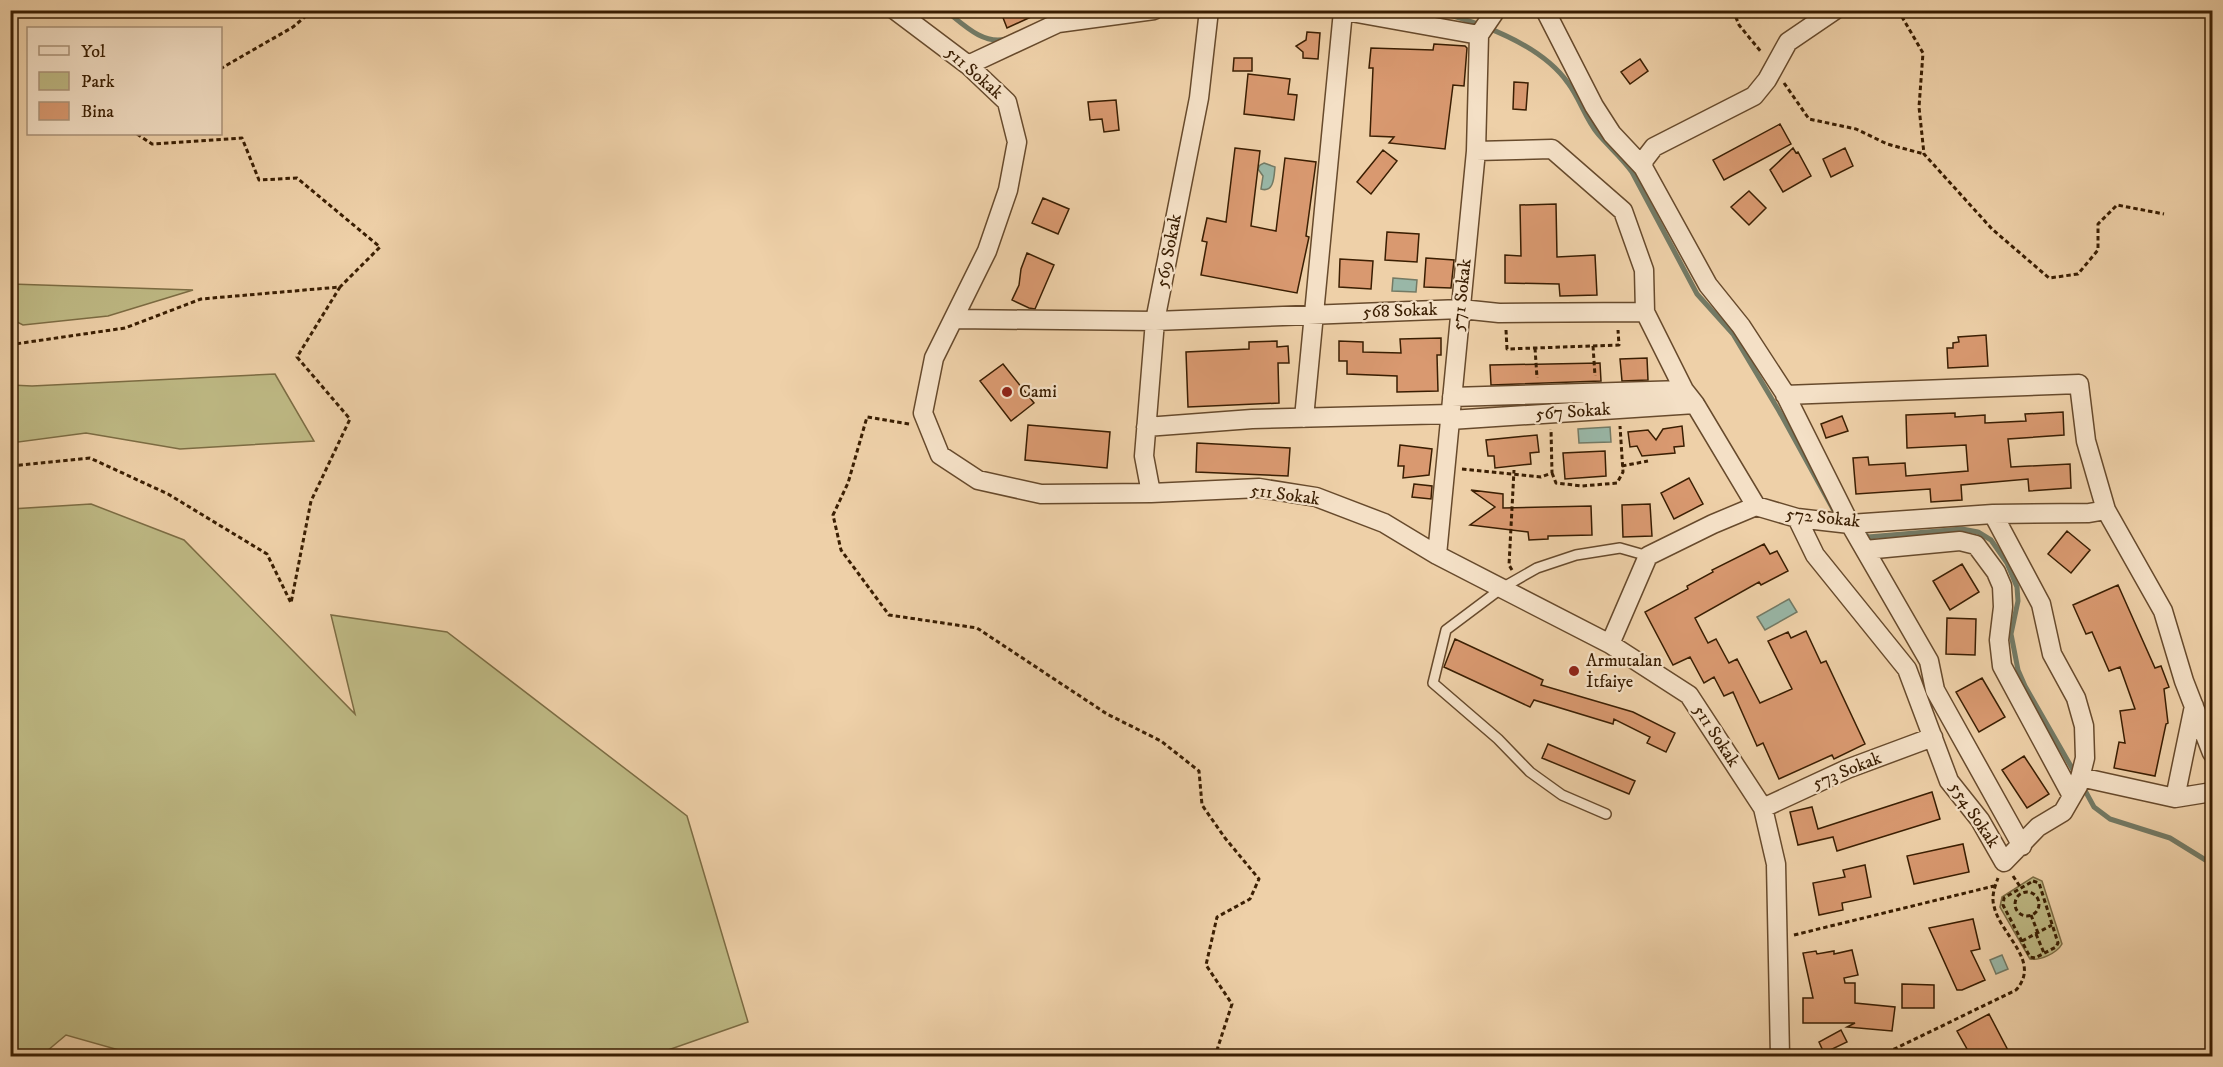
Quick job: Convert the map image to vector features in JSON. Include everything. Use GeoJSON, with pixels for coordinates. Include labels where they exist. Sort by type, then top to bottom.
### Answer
{"type":"FeatureCollection","features":[{"type":"Feature","properties":{"kind":"street","name":"511 Sokak"},"geometry":{"type":"LineString","coordinates":[[895,10],[968,65],[1007,102],[1017,142],[1008,190],[991,241],[934,358],[923,414],[940,455],[978,480],[1041,495],[1259,488],[1316,497],[1384,523],[1437,555],[1610,644],[1689,695],[1763,808],[1776,864],[1780,1056]]}},
{"type":"Feature","properties":{"kind":"street"},"geometry":{"type":"LineString","coordinates":[[968,65],[1058,22],[1154,10]]}},
{"type":"Feature","properties":{"kind":"street","name":"569 Sokak"},"geometry":{"type":"LineString","coordinates":[[1151,493],[1144,456],[1155,321],[1199,98],[1209,10]]}},
{"type":"Feature","properties":{"kind":"street"},"geometry":{"type":"LineString","coordinates":[[1545,10],[1594,106],[1612,134],[1644,167],[1708,285],[1741,326],[1785,395],[1865,550],[1929,661],[1935,690],[2022,846]]}},
{"type":"Feature","properties":{"kind":"street"},"geometry":{"type":"LineString","coordinates":[[1644,167],[1644,160],[1654,147],[1754,96],[1767,80],[1788,42],[1835,10]]}},
{"type":"Feature","properties":{"kind":"street"},"geometry":{"type":"LineString","coordinates":[[1304,418],[1342,11],[1487,21]]}},
{"type":"Feature","properties":{"kind":"street","name":"571 Sokak"},"geometry":{"type":"LineString","coordinates":[[1437,555],[1487,21]]}},
{"type":"Feature","properties":{"kind":"street"},"geometry":{"type":"LineString","coordinates":[[1476,151],[1552,149],[1623,211],[1644,270],[1645,312],[1689,397],[1756,506],[1648,556],[1610,644]]}},
{"type":"Feature","properties":{"kind":"street","name":"568 Sokak"},"geometry":{"type":"LineString","coordinates":[[954,319],[1155,321],[1461,309],[1505,313],[1645,312]]}},
{"type":"Feature","properties":{"kind":"street"},"geometry":{"type":"LineString","coordinates":[[1785,395],[2079,384],[2086,441],[2106,510],[2163,611],[2212,753]]}},
{"type":"Feature","properties":{"kind":"street","name":"567 Sokak"},"geometry":{"type":"LineString","coordinates":[[1451,411],[1538,394],[1596,392],[1689,397]]}},
{"type":"Feature","properties":{"kind":"street","name":"567 Sokak"},"geometry":{"type":"LineString","coordinates":[[1451,411],[1689,397]]}},
{"type":"Feature","properties":{"kind":"street"},"geometry":{"type":"LineString","coordinates":[[1146,427],[1252,419],[1451,411]]}},
{"type":"Feature","properties":{"kind":"street","name":"572 Sokak"},"geometry":{"type":"LineString","coordinates":[[1756,506],[1797,518],[1851,524],[1994,514],[2089,513],[2106,510]]}},
{"type":"Feature","properties":{"kind":"street","name":"554 Sokak"},"geometry":{"type":"LineString","coordinates":[[1797,518],[1815,555],[1907,669],[1949,781],[1980,820],[2004,862],[2038,827],[2063,812],[2080,777],[2085,758],[2084,726],[2076,698],[2052,654],[2041,604],[1994,514]]}},
{"type":"Feature","properties":{"kind":"street"},"geometry":{"type":"LineString","coordinates":[[1865,550],[1960,540],[1976,545],[1996,572],[2002,586],[2003,608],[1999,640],[2002,666],[2072,795]]}},
{"type":"Feature","properties":{"kind":"street"},"geometry":{"type":"LineString","coordinates":[[2175,798],[2194,706]]}},
{"type":"Feature","properties":{"kind":"street","name":"573 Sokak"},"geometry":{"type":"LineString","coordinates":[[1763,808],[1847,769],[1933,737]]}},
{"type":"Feature","properties":{"kind":"street"},"geometry":{"type":"LineString","coordinates":[[2080,777],[2175,798],[2212,792]]}},
{"type":"Feature","properties":{"kind":"lane"},"geometry":{"type":"LineString","coordinates":[[1606,814],[1562,795],[1530,772],[1498,739],[1433,683],[1446,630],[1502,588],[1537,568],[1576,555],[1620,548],[1648,556]]}},
{"type":"Feature","properties":{"kind":"path"},"geometry":{"type":"LineString","coordinates":[[222,68],[293,27],[313,10]]}},
{"type":"Feature","properties":{"kind":"path"},"geometry":{"type":"LineString","coordinates":[[1733,10],[1739,25],[1773,67],[1809,119],[1856,129],[1887,144],[1924,154],[1992,229],[2049,279],[2078,274],[2098,250],[2098,224],[2117,205],[2164,214]]}},
{"type":"Feature","properties":{"kind":"path"},"geometry":{"type":"LineString","coordinates":[[1898,10],[1923,53],[1919,107],[1924,154]]}},
{"type":"Feature","properties":{"kind":"path"},"geometry":{"type":"LineString","coordinates":[[10,466],[90,458],[168,494],[267,554],[291,603],[311,501],[350,418],[297,357],[340,287],[380,247],[297,178],[259,180],[242,138],[152,144],[138,135]]}},
{"type":"Feature","properties":{"kind":"path"},"geometry":{"type":"LineString","coordinates":[[10,341],[15,344],[125,328],[201,299],[340,287]]}},
{"type":"Feature","properties":{"kind":"path"},"geometry":{"type":"LineString","coordinates":[[1505,313],[1507,349],[1619,345],[1618,312]]}},
{"type":"Feature","properties":{"kind":"path"},"geometry":{"type":"LineString","coordinates":[[1593,346],[1596,392]]}},
{"type":"Feature","properties":{"kind":"path"},"geometry":{"type":"LineString","coordinates":[[1535,348],[1538,394]]}},
{"type":"Feature","properties":{"kind":"path"},"geometry":{"type":"LineString","coordinates":[[928,427],[867,417],[848,483],[833,515],[841,550],[889,615],[977,628],[1107,714],[1161,741],[1199,771],[1202,805],[1259,879],[1250,900],[1217,917],[1206,965],[1232,1004],[1215,1056]]}},
{"type":"Feature","properties":{"kind":"path"},"geometry":{"type":"LineString","coordinates":[[1551,422],[1552,473],[1556,483],[1582,486],[1617,483],[1623,472],[1619,417]]}},
{"type":"Feature","properties":{"kind":"path"},"geometry":{"type":"LineString","coordinates":[[1622,466],[1648,461]]}},
{"type":"Feature","properties":{"kind":"path"},"geometry":{"type":"LineString","coordinates":[[1445,467],[1541,477],[1552,473]]}},
{"type":"Feature","properties":{"kind":"path"},"geometry":{"type":"LineString","coordinates":[[1514,470],[1509,565],[1518,579]]}},
{"type":"Feature","properties":{"kind":"path"},"geometry":{"type":"LineString","coordinates":[[1880,1056],[2016,990],[2022,983],[2026,971],[2022,959],[1994,906],[1995,886],[2004,862]]}},
{"type":"Feature","properties":{"kind":"path"},"geometry":{"type":"LineString","coordinates":[[2033,880],[2039,883],[2058,944],[2035,958],[2030,957],[2003,905],[2004,898],[2020,888],[2033,880]]}},
{"type":"Feature","properties":{"kind":"path"},"geometry":{"type":"LineString","coordinates":[[1777,939],[1995,886]]}},
{"type":"Feature","properties":{"kind":"path"},"geometry":{"type":"LineString","coordinates":[[2020,888],[2022,893]]}},
{"type":"Feature","properties":{"kind":"path"},"geometry":{"type":"LineString","coordinates":[[2022,893],[2031,893],[2037,897],[2036,912],[2024,915],[2017,910],[2015,901],[2022,893]]}},
{"type":"Feature","properties":{"kind":"path"},"geometry":{"type":"LineString","coordinates":[[2037,897],[2043,894]]}},
{"type":"Feature","properties":{"kind":"path"},"geometry":{"type":"LineString","coordinates":[[2008,916],[2017,910]]}},
{"type":"Feature","properties":{"kind":"path"},"geometry":{"type":"LineString","coordinates":[[2030,915],[2044,953]]}},
{"type":"Feature","properties":{"kind":"path"},"geometry":{"type":"LineString","coordinates":[[2022,942],[2053,925]]}},
{"type":"Feature","properties":{"kind":"green space"},"geometry":{"type":"Polygon","coordinates":[[[11,284],[193,290],[108,316],[23,325],[11,319],[11,284]]]}},
{"type":"Feature","properties":{"kind":"green space"},"geometry":{"type":"Polygon","coordinates":[[[275,374],[314,441],[180,449],[86,433],[11,443],[11,385],[32,386],[275,374]]]}},
{"type":"Feature","properties":{"kind":"green space"},"geometry":{"type":"Polygon","coordinates":[[[91,504],[184,540],[355,714],[331,615],[447,632],[687,816],[748,1022],[651,1056],[140,1056],[66,1035],[41,1056],[11,1056],[11,509],[91,504]]]}},
{"type":"Feature","properties":{"kind":"green space"},"geometry":{"type":"Polygon","coordinates":[[[2033,877],[2042,881],[2062,944],[2043,958],[2030,959],[2000,907],[2002,897],[2033,877]]]}},
{"type":"Feature","properties":{"kind":"shaded area"},"geometry":{"type":"Polygon","coordinates":[[[1264,163],[1275,167],[1271,186],[1265,190],[1261,189],[1263,176],[1258,169],[1264,163]]]}},
{"type":"Feature","properties":{"kind":"shaded area"},"geometry":{"type":"Polygon","coordinates":[[[1393,278],[1417,280],[1416,292],[1392,291],[1393,278]]]}},
{"type":"Feature","properties":{"kind":"shaded area"},"geometry":{"type":"Polygon","coordinates":[[[1610,427],[1611,442],[1579,443],[1578,429],[1610,427]]]}},
{"type":"Feature","properties":{"kind":"shaded area"},"geometry":{"type":"Polygon","coordinates":[[[1789,599],[1797,612],[1765,630],[1757,617],[1789,599]]]}},
{"type":"Feature","properties":{"kind":"shaded area"},"geometry":{"type":"Polygon","coordinates":[[[2002,955],[2008,969],[1996,974],[1990,960],[2002,955]]]}},
{"type":"Feature","properties":{"kind":"building"},"geometry":{"type":"Polygon","coordinates":[[[1000,10],[1046,10],[1007,28],[1000,10]]]}},
{"type":"Feature","properties":{"kind":"building"},"geometry":{"type":"Polygon","coordinates":[[[1307,32],[1320,33],[1318,59],[1303,58],[1303,52],[1296,46],[1306,40],[1307,32]]]}},
{"type":"Feature","properties":{"kind":"building"},"geometry":{"type":"Polygon","coordinates":[[[1434,44],[1467,48],[1464,86],[1453,85],[1445,149],[1389,143],[1394,137],[1370,136],[1373,68],[1369,68],[1371,48],[1433,50],[1434,44]]]}},
{"type":"Feature","properties":{"kind":"building"},"geometry":{"type":"Polygon","coordinates":[[[1234,58],[1252,58],[1252,71],[1233,71],[1234,58]]]}},
{"type":"Feature","properties":{"kind":"building"},"geometry":{"type":"Polygon","coordinates":[[[1640,59],[1648,71],[1630,84],[1621,72],[1640,59]]]}},
{"type":"Feature","properties":{"kind":"building"},"geometry":{"type":"Polygon","coordinates":[[[1248,74],[1290,79],[1288,94],[1297,95],[1294,120],[1244,114],[1248,74]]]}},
{"type":"Feature","properties":{"kind":"building"},"geometry":{"type":"Polygon","coordinates":[[[1514,82],[1528,83],[1526,110],[1513,109],[1514,82]]]}},
{"type":"Feature","properties":{"kind":"building"},"geometry":{"type":"Polygon","coordinates":[[[1116,100],[1119,130],[1104,132],[1102,119],[1090,120],[1088,102],[1116,100]]]}},
{"type":"Feature","properties":{"kind":"building"},"geometry":{"type":"Polygon","coordinates":[[[1780,124],[1791,144],[1724,180],[1713,160],[1780,124]]]}},
{"type":"Feature","properties":{"kind":"building"},"geometry":{"type":"Polygon","coordinates":[[[1235,148],[1260,151],[1251,226],[1276,231],[1285,158],[1316,162],[1306,236],[1309,237],[1297,293],[1201,275],[1207,242],[1202,241],[1207,218],[1226,222],[1235,148]]]}},
{"type":"Feature","properties":{"kind":"building"},"geometry":{"type":"Polygon","coordinates":[[[1793,148],[1796,153],[1798,152],[1811,176],[1783,192],[1770,170],[1793,148]]]}},
{"type":"Feature","properties":{"kind":"building"},"geometry":{"type":"Polygon","coordinates":[[[1845,148],[1853,166],[1831,177],[1823,159],[1845,148]]]}},
{"type":"Feature","properties":{"kind":"building"},"geometry":{"type":"Polygon","coordinates":[[[1383,150],[1397,161],[1371,194],[1357,182],[1383,150]]]}},
{"type":"Feature","properties":{"kind":"building"},"geometry":{"type":"Polygon","coordinates":[[[1749,191],[1766,208],[1749,225],[1731,207],[1749,191]]]}},
{"type":"Feature","properties":{"kind":"building"},"geometry":{"type":"Polygon","coordinates":[[[1043,198],[1069,209],[1058,234],[1032,223],[1043,198]]]}},
{"type":"Feature","properties":{"kind":"building"},"geometry":{"type":"Polygon","coordinates":[[[1556,204],[1557,257],[1595,255],[1597,295],[1560,296],[1559,284],[1505,283],[1505,255],[1521,256],[1520,205],[1556,204]]]}},
{"type":"Feature","properties":{"kind":"building"},"geometry":{"type":"Polygon","coordinates":[[[1387,232],[1419,234],[1417,262],[1385,260],[1387,232]]]}},
{"type":"Feature","properties":{"kind":"building"},"geometry":{"type":"Polygon","coordinates":[[[1027,253],[1054,265],[1035,309],[1012,300],[1019,285],[1021,269],[1027,253]]]}},
{"type":"Feature","properties":{"kind":"building"},"geometry":{"type":"Polygon","coordinates":[[[1426,258],[1454,260],[1451,288],[1424,287],[1426,258]]]}},
{"type":"Feature","properties":{"kind":"building"},"geometry":{"type":"Polygon","coordinates":[[[1340,259],[1373,261],[1371,289],[1339,287],[1340,259]]]}},
{"type":"Feature","properties":{"kind":"building"},"geometry":{"type":"Polygon","coordinates":[[[1986,335],[1988,366],[1948,368],[1947,348],[1953,348],[1953,343],[1959,342],[1958,337],[1986,335]]]}},
{"type":"Feature","properties":{"kind":"building"},"geometry":{"type":"Polygon","coordinates":[[[1441,338],[1441,355],[1437,355],[1438,391],[1397,392],[1397,376],[1347,374],[1347,361],[1339,361],[1339,341],[1363,342],[1363,352],[1401,353],[1400,339],[1441,338]]]}},
{"type":"Feature","properties":{"kind":"building"},"geometry":{"type":"Polygon","coordinates":[[[1277,341],[1277,347],[1288,346],[1289,363],[1278,363],[1279,403],[1188,407],[1186,352],[1249,349],[1249,342],[1277,341]]]}},
{"type":"Feature","properties":{"kind":"building"},"geometry":{"type":"Polygon","coordinates":[[[1647,358],[1648,380],[1622,381],[1620,359],[1647,358]]]}},
{"type":"Feature","properties":{"kind":"building"},"geometry":{"type":"Polygon","coordinates":[[[1600,363],[1601,381],[1491,385],[1490,365],[1600,363]]]}},
{"type":"Feature","properties":{"kind":"building","name":"Cami"},"geometry":{"type":"Polygon","coordinates":[[[1003,364],[1034,403],[1011,421],[980,381],[1003,364]]]}},
{"type":"Feature","properties":{"kind":"building"},"geometry":{"type":"Polygon","coordinates":[[[2063,412],[2064,435],[2008,439],[2011,467],[2070,464],[2071,488],[2029,491],[2028,479],[1961,485],[1962,500],[1931,502],[1930,489],[1856,494],[1853,458],[1868,457],[1869,465],[1905,463],[1906,476],[1968,471],[1966,445],[1907,448],[1906,415],[1955,413],[1955,417],[1985,415],[1985,423],[2026,421],[2025,414],[2063,412]]]}},
{"type":"Feature","properties":{"kind":"building"},"geometry":{"type":"Polygon","coordinates":[[[1842,416],[1848,431],[1826,438],[1821,424],[1842,416]]]}},
{"type":"Feature","properties":{"kind":"building"},"geometry":{"type":"Polygon","coordinates":[[[1028,425],[1110,432],[1107,468],[1025,460],[1028,425]]]}},
{"type":"Feature","properties":{"kind":"building"},"geometry":{"type":"Polygon","coordinates":[[[1682,426],[1684,446],[1674,447],[1675,453],[1642,456],[1637,446],[1630,447],[1628,432],[1648,430],[1656,440],[1663,429],[1682,426]]]}},
{"type":"Feature","properties":{"kind":"building"},"geometry":{"type":"Polygon","coordinates":[[[1537,435],[1539,452],[1530,453],[1531,464],[1495,468],[1494,456],[1488,456],[1486,440],[1537,435]]]}},
{"type":"Feature","properties":{"kind":"building"},"geometry":{"type":"Polygon","coordinates":[[[1197,443],[1290,448],[1288,476],[1196,472],[1197,443]]]}},
{"type":"Feature","properties":{"kind":"building"},"geometry":{"type":"Polygon","coordinates":[[[1400,445],[1432,449],[1429,475],[1403,478],[1404,466],[1398,466],[1400,445]]]}},
{"type":"Feature","properties":{"kind":"building"},"geometry":{"type":"Polygon","coordinates":[[[1605,451],[1606,476],[1565,479],[1563,453],[1605,451]]]}},
{"type":"Feature","properties":{"kind":"building"},"geometry":{"type":"Polygon","coordinates":[[[1689,478],[1703,504],[1674,519],[1661,493],[1689,478]]]}},
{"type":"Feature","properties":{"kind":"building"},"geometry":{"type":"Polygon","coordinates":[[[1414,484],[1432,486],[1431,499],[1412,497],[1414,484]]]}},
{"type":"Feature","properties":{"kind":"building"},"geometry":{"type":"Polygon","coordinates":[[[1471,490],[1503,494],[1503,508],[1591,506],[1592,535],[1548,536],[1548,539],[1529,540],[1528,532],[1470,525],[1495,507],[1471,490]]]}},
{"type":"Feature","properties":{"kind":"building"},"geometry":{"type":"Polygon","coordinates":[[[1650,504],[1652,536],[1623,537],[1622,505],[1650,504]]]}},
{"type":"Feature","properties":{"kind":"building"},"geometry":{"type":"Polygon","coordinates":[[[2067,531],[2090,550],[2071,573],[2048,554],[2067,531]]]}},
{"type":"Feature","properties":{"kind":"building"},"geometry":{"type":"Polygon","coordinates":[[[1764,544],[1770,554],[1777,551],[1788,571],[1761,585],[1759,582],[1695,618],[1708,643],[1716,639],[1729,663],[1737,659],[1760,703],[1792,689],[1768,641],[1788,632],[1791,638],[1806,631],[1821,663],[1826,661],[1865,744],[1834,759],[1832,755],[1779,779],[1763,743],[1757,746],[1733,692],[1724,696],[1714,677],[1704,683],[1690,657],[1673,665],[1645,612],[1688,589],[1687,586],[1713,572],[1712,570],[1764,544]]]}},
{"type":"Feature","properties":{"kind":"building"},"geometry":{"type":"Polygon","coordinates":[[[1962,564],[1979,592],[1950,610],[1933,581],[1962,564]]]}},
{"type":"Feature","properties":{"kind":"building"},"geometry":{"type":"Polygon","coordinates":[[[2118,585],[2155,668],[2161,666],[2169,687],[2164,689],[2168,723],[2155,776],[2114,768],[2119,742],[2125,743],[2120,711],[2135,709],[2120,667],[2109,671],[2092,632],[2086,634],[2073,605],[2118,585]]]}},
{"type":"Feature","properties":{"kind":"building"},"geometry":{"type":"Polygon","coordinates":[[[1947,618],[1976,619],[1975,655],[1946,654],[1947,618]]]}},
{"type":"Feature","properties":{"kind":"building"},"geometry":{"type":"Polygon","coordinates":[[[1455,639],[1543,680],[1541,685],[1633,712],[1675,733],[1666,752],[1647,743],[1650,737],[1614,719],[1613,724],[1534,700],[1530,707],[1444,667],[1455,639]]]}},
{"type":"Feature","properties":{"kind":"building"},"geometry":{"type":"Polygon","coordinates":[[[1982,678],[2005,717],[1979,732],[1956,692],[1982,678]]]}},
{"type":"Feature","properties":{"kind":"building"},"geometry":{"type":"Polygon","coordinates":[[[1548,744],[1635,781],[1629,794],[1542,758],[1548,744]]]}},
{"type":"Feature","properties":{"kind":"building"},"geometry":{"type":"Polygon","coordinates":[[[2024,756],[2049,794],[2027,808],[2002,770],[2024,756]]]}},
{"type":"Feature","properties":{"kind":"building"},"geometry":{"type":"Polygon","coordinates":[[[1932,792],[1940,819],[1837,851],[1833,837],[1798,845],[1790,812],[1812,807],[1818,829],[1932,792]]]}},
{"type":"Feature","properties":{"kind":"building"},"geometry":{"type":"Polygon","coordinates":[[[1963,844],[1969,872],[1914,884],[1907,856],[1963,844]]]}},
{"type":"Feature","properties":{"kind":"building"},"geometry":{"type":"Polygon","coordinates":[[[1865,865],[1871,897],[1842,903],[1843,910],[1819,915],[1813,883],[1845,877],[1843,870],[1865,865]]]}},
{"type":"Feature","properties":{"kind":"building"},"geometry":{"type":"Polygon","coordinates":[[[1973,919],[1980,949],[1971,951],[1985,980],[1957,990],[1929,928],[1973,919]]]}},
{"type":"Feature","properties":{"kind":"building"},"geometry":{"type":"Polygon","coordinates":[[[1852,950],[1858,975],[1844,978],[1845,983],[1855,983],[1855,1003],[1895,1007],[1892,1031],[1847,1027],[1855,1023],[1803,1023],[1803,998],[1813,998],[1803,953],[1816,951],[1817,954],[1834,951],[1834,954],[1852,950]]]}},
{"type":"Feature","properties":{"kind":"building"},"geometry":{"type":"Polygon","coordinates":[[[1902,984],[1934,985],[1934,1008],[1902,1008],[1902,984]]]}},
{"type":"Feature","properties":{"kind":"building"},"geometry":{"type":"Polygon","coordinates":[[[1989,1014],[2011,1056],[1971,1056],[1957,1031],[1989,1014]]]}},
{"type":"Feature","properties":{"kind":"building"},"geometry":{"type":"Polygon","coordinates":[[[1841,1030],[1847,1042],[1824,1053],[1819,1042],[1841,1030]]]}},
{"type":"Feature","properties":{"kind":"waterway"},"geometry":{"type":"LineString","coordinates":[[945,10],[981,36],[997,40],[1006,39]]}},
{"type":"Feature","properties":{"kind":"waterway"},"geometry":{"type":"LineString","coordinates":[[1058,16],[1070,10]]}},
{"type":"Feature","properties":{"kind":"waterway"},"geometry":{"type":"LineString","coordinates":[[1432,10],[1488,28],[1525,45],[1556,69],[1568,83],[1593,128],[1632,172],[1697,294],[1733,334],[1833,509]]}},
{"type":"Feature","properties":{"kind":"waterway"},"geometry":{"type":"LineString","coordinates":[[1864,533],[1868,537],[1962,529],[1978,532],[1991,540],[2007,563],[2017,587],[2018,601],[2011,634],[2018,670],[2076,775]]}},
{"type":"Feature","properties":{"kind":"waterway"},"geometry":{"type":"LineString","coordinates":[[2082,785],[2094,807],[2110,819],[2170,838],[2212,864]]}},
{"type":"Feature","properties":{"kind":"place","name":"Cami"},"geometry":{"type":"Point","coordinates":[1007,392]}},
{"type":"Feature","properties":{"kind":"place","name":"Armutalan İtfaiye"},"geometry":{"type":"Point","coordinates":[1574,671]}}]}
